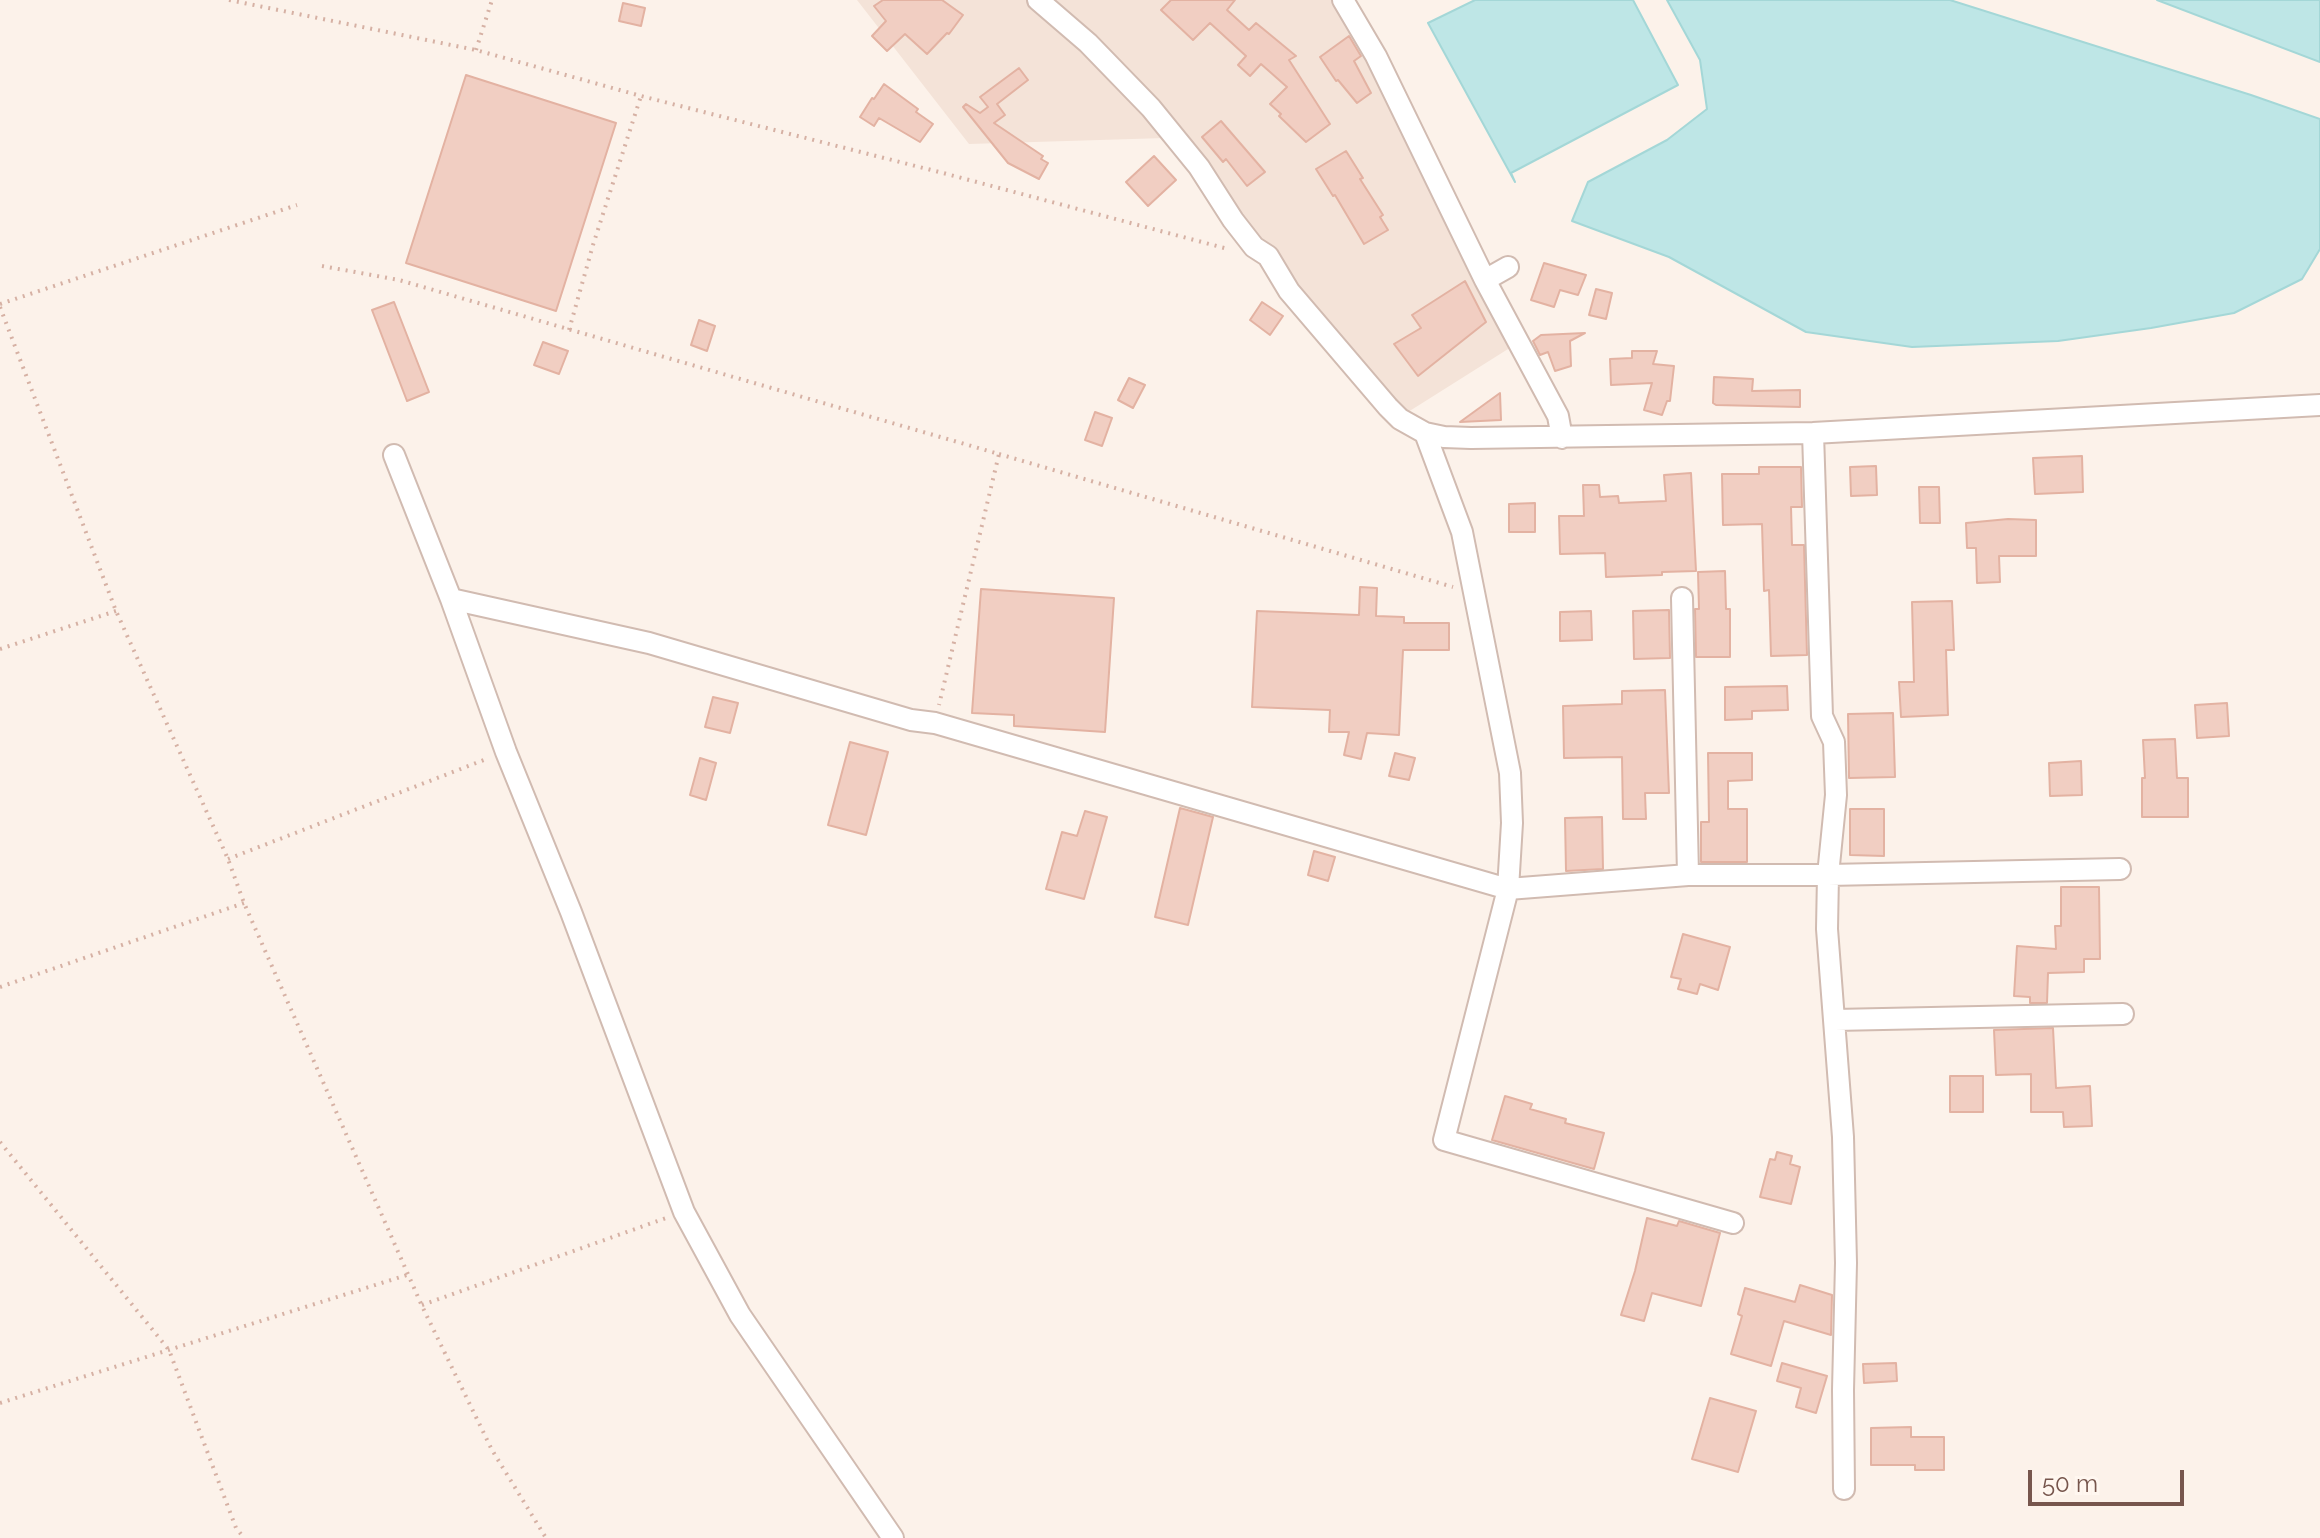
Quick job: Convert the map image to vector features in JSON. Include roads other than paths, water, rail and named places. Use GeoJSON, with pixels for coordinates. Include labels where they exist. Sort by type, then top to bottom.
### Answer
{"type":"FeatureCollection","features":[{"type":"Feature","properties":{"kind":"street"},"geometry":{"type":"LineString","coordinates":[[1038,0],[1088,43],[1151,108],[1199,167],[1254,247],[1268,256],[1289,291],[1388,407],[1400,419],[1425,433],[1444,437],[1562,438],[1813,433],[2320,405]]}},
{"type":"Feature","properties":{"kind":"street"},"geometry":{"type":"LineString","coordinates":[[1343,0],[1376,56],[1485,280],[1558,416],[1562,438]]}},
{"type":"Feature","properties":{"kind":"street"},"geometry":{"type":"LineString","coordinates":[[1485,280],[1508,267]]}},
{"type":"Feature","properties":{"kind":"street"},"geometry":{"type":"LineString","coordinates":[[1425,433],[1462,532],[1510,773],[1512,823],[1508,889],[1444,1140],[1733,1223]]}},
{"type":"Feature","properties":{"kind":"street"},"geometry":{"type":"LineString","coordinates":[[1813,433],[1822,716],[1834,742],[1836,795],[1828,875],[1827,929],[1843,1137],[1846,1263],[1844,1489]]}},
{"type":"Feature","properties":{"kind":"street"},"geometry":{"type":"LineString","coordinates":[[394,455],[684,1212],[740,1315],[893,1538]]}},
{"type":"Feature","properties":{"kind":"street"},"geometry":{"type":"LineString","coordinates":[[1682,598],[1688,875]]}},
{"type":"Feature","properties":{"kind":"street"},"geometry":{"type":"LineString","coordinates":[[451,599],[649,643],[1508,889],[1688,875],[2120,869]]}},
{"type":"Feature","properties":{"kind":"street"},"geometry":{"type":"LineString","coordinates":[[1835,1020],[2123,1014]]}},
{"type":"Feature","properties":{"kind":"water"},"geometry":{"type":"Polygon","coordinates":[[[1475,0],[1633,0],[1678,85],[1511,173],[1515,182],[1428,23],[1475,0]]]}},
{"type":"Feature","properties":{"kind":"water"},"geometry":{"type":"Polygon","coordinates":[[[1667,0],[1950,0],[2320,119],[2320,249],[2302,279],[2234,313],[2151,328],[2058,341],[1912,347],[1806,332],[1669,257],[1572,221],[1588,182],[1667,140],[1707,109],[1700,60],[1667,0]]]}},
{"type":"Feature","properties":{"kind":"water"},"geometry":{"type":"Polygon","coordinates":[[[2157,0],[2320,0],[2320,62],[2157,0]]]}}]}
